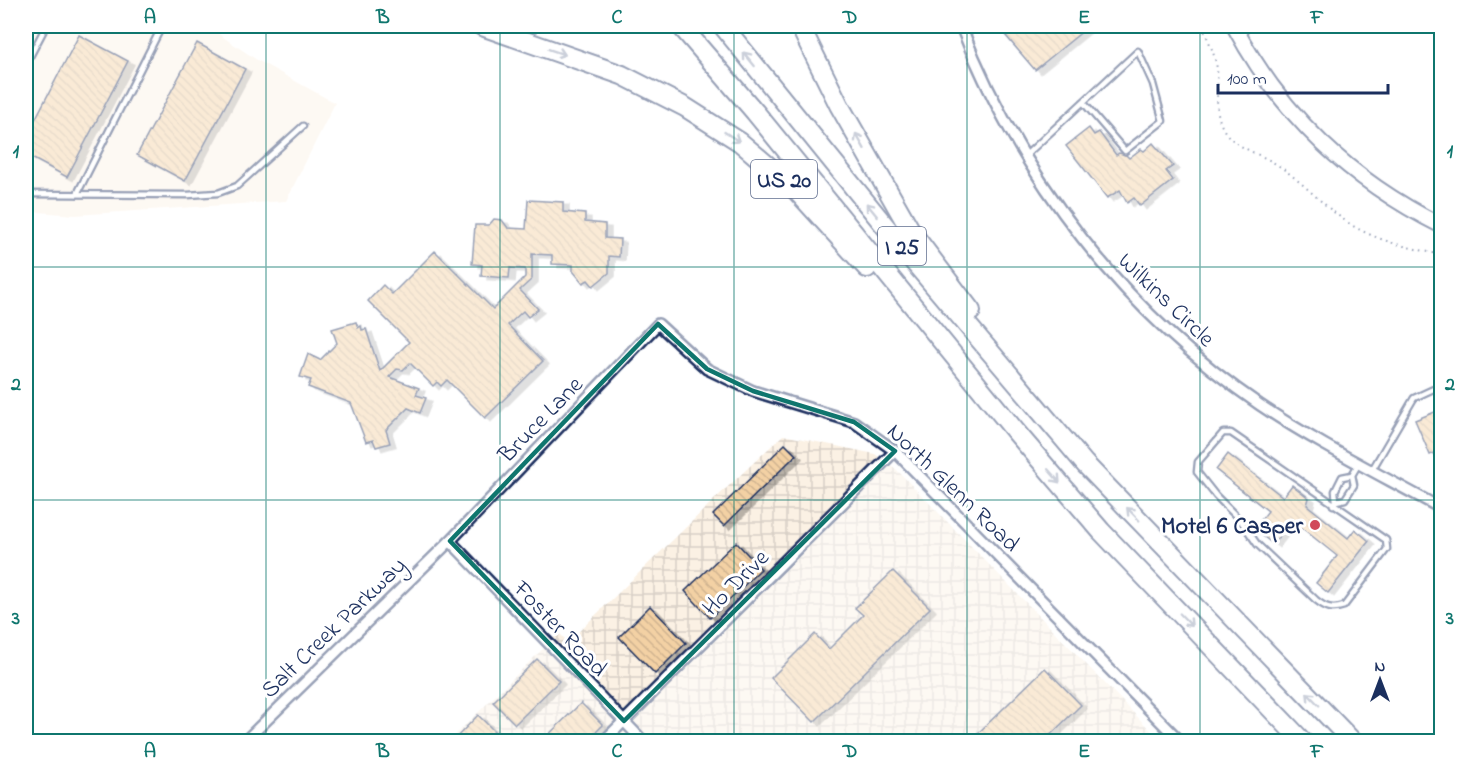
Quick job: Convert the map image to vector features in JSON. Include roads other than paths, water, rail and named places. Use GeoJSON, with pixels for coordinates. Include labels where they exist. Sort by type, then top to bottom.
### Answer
{"type":"FeatureCollection","features":[{"type":"Feature","properties":{"kind":"highway","name":"US 20"},"geometry":{"type":"LineString","coordinates":[[482,26],[622,75],[685,107],[740,142],[795,189],[1016,432]]}},
{"type":"Feature","properties":{"kind":"highway","name":"I 25"},"geometry":{"type":"LineString","coordinates":[[681,26],[755,112],[1016,432],[1101,531],[1303,741]]}},
{"type":"Feature","properties":{"kind":"highway","name":"I 25"},"geometry":{"type":"LineString","coordinates":[[723,26],[915,263],[1085,464],[1353,741]]}},
{"type":"Feature","properties":{"kind":"highway"},"geometry":{"type":"LineString","coordinates":[[800,26],[839,105],[912,233],[1085,464]]}},
{"type":"Feature","properties":{"kind":"main road"},"geometry":{"type":"LineString","coordinates":[[1234,26],[1258,68],[1320,142],[1381,192],[1442,226]]}},
{"type":"Feature","properties":{"kind":"street","name":"Wilkins Circle"},"geometry":{"type":"LineString","coordinates":[[961,26],[997,106],[1042,184],[1100,262],[1168,332],[1216,373],[1261,405],[1442,509]]}},
{"type":"Feature","properties":{"kind":"street","name":"North Glenn Road"},"geometry":{"type":"LineString","coordinates":[[658,324],[707,369],[753,391],[854,422],[895,451],[1181,741]]}},
{"type":"Feature","properties":{"kind":"street","name":"Bruce Lane"},"geometry":{"type":"LineString","coordinates":[[450,541],[658,324]]}},
{"type":"Feature","properties":{"kind":"street","name":"Ho Drive"},"geometry":{"type":"LineString","coordinates":[[603,741],[895,451]]}},
{"type":"Feature","properties":{"kind":"street","name":"Foster Road"},"geometry":{"type":"LineString","coordinates":[[450,541],[644,741]]}},
{"type":"Feature","properties":{"kind":"street","name":"Salt Creek Parkway"},"geometry":{"type":"LineString","coordinates":[[244,741],[450,541]]}},
{"type":"Feature","properties":{"kind":"lane"},"geometry":{"type":"LineString","coordinates":[[26,63],[46,26]]}},
{"type":"Feature","properties":{"kind":"lane"},"geometry":{"type":"LineString","coordinates":[[76,194],[162,26]]}},
{"type":"Feature","properties":{"kind":"lane"},"geometry":{"type":"LineString","coordinates":[[1025,156],[1083,102],[1138,51],[1153,84],[1163,121],[1125,151],[1083,102]]}},
{"type":"Feature","properties":{"kind":"lane"},"geometry":{"type":"LineString","coordinates":[[26,194],[188,195],[218,193],[237,186],[303,126]]}},
{"type":"Feature","properties":{"kind":"lane"},"geometry":{"type":"LineString","coordinates":[[1372,470],[1414,398],[1442,385]]}},
{"type":"Feature","properties":{"kind":"lane"},"geometry":{"type":"LineString","coordinates":[[1223,433],[1231,433],[1334,503],[1386,540],[1388,549],[1344,606],[1334,609],[1324,607],[1257,544],[1197,472],[1198,462],[1223,433]]}},
{"type":"Feature","properties":{"kind":"lane"},"geometry":{"type":"LineString","coordinates":[[1334,503],[1345,499],[1354,485],[1352,475],[1359,463]]}},
{"type":"Feature","properties":{"kind":"lane"},"geometry":{"type":"LineString","coordinates":[[1334,503],[1335,491],[1342,477],[1352,475]]}},
{"type":"Feature","properties":{"kind":"place","name":"Motel 6 Casper"},"geometry":{"type":"Point","coordinates":[1315,525]}}]}
